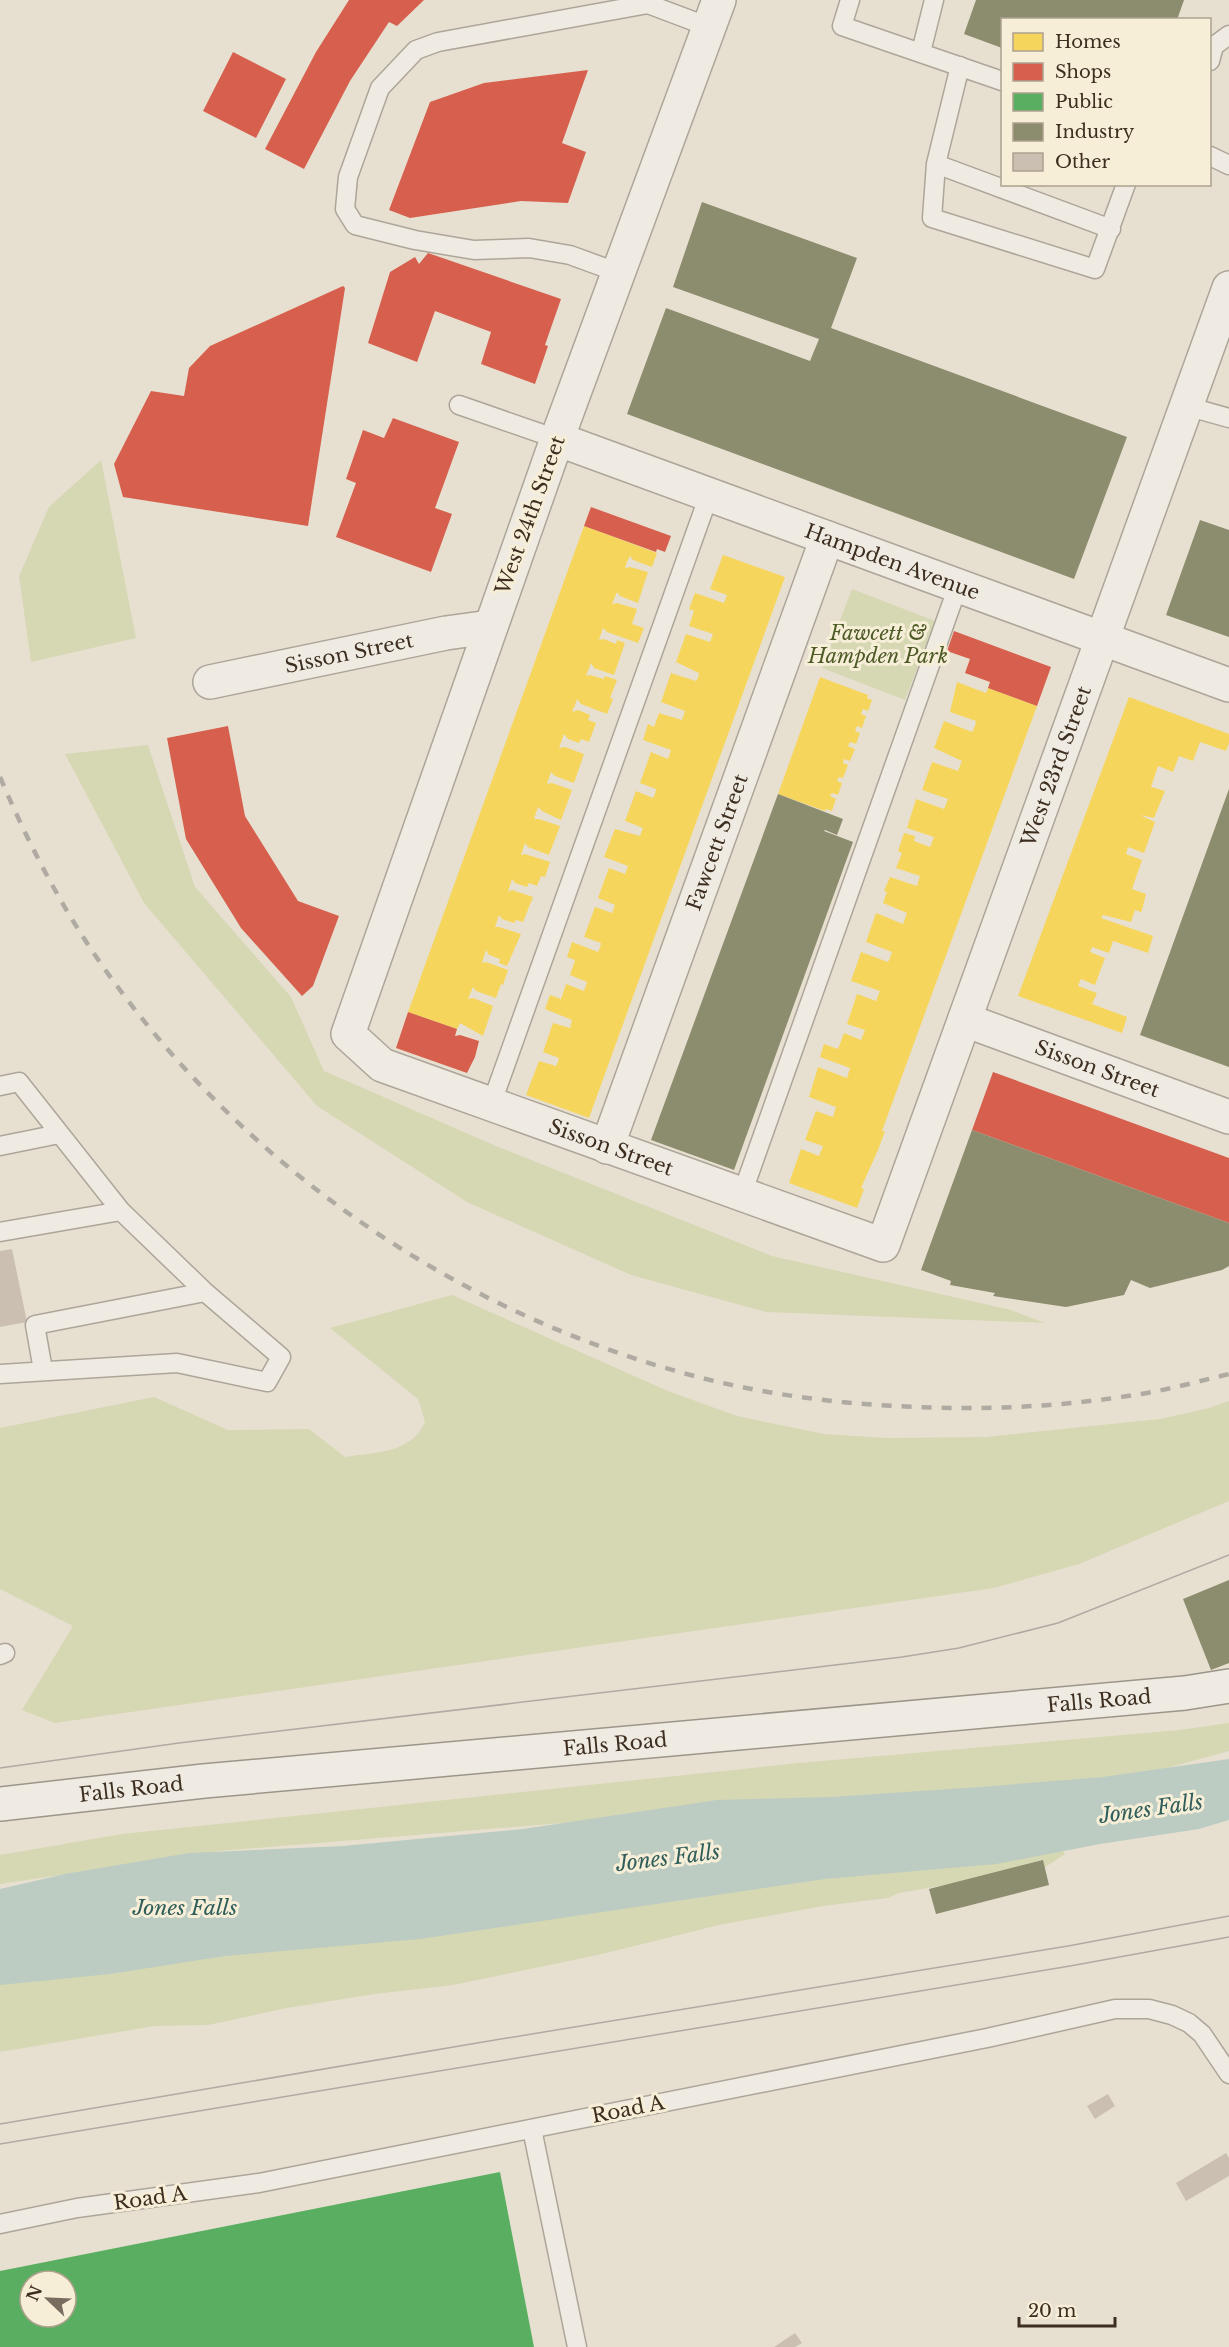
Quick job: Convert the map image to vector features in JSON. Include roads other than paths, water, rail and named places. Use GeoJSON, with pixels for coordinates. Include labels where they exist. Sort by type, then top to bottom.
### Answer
{"type":"FeatureCollection","features":[{"type":"Feature","properties":{"kind":"street","name":"West 24th Street"},"geometry":{"type":"LineString","coordinates":[[348,1034],[557,439],[714,14]]}},
{"type":"Feature","properties":{"kind":"street","name":"West 23rd Street"},"geometry":{"type":"LineString","coordinates":[[883,1245],[1228,291]]}},
{"type":"Feature","properties":{"kind":"street","name":"Hampden Avenue"},"geometry":{"type":"LineString","coordinates":[[557,439],[1229,685]]}},
{"type":"Feature","properties":{"kind":"street","name":"Fawcett Street"},"geometry":{"type":"LineString","coordinates":[[607,1147],[827,538]]}},
{"type":"Feature","properties":{"kind":"street","name":"Sisson Street"},"geometry":{"type":"LineString","coordinates":[[210,682],[446,633],[490,627]]}},
{"type":"Feature","properties":{"kind":"street","name":"Sisson Street"},"geometry":{"type":"LineString","coordinates":[[965,1020],[1229,1117]]}},
{"type":"Feature","properties":{"kind":"street","name":"Sisson Street"},"geometry":{"type":"LineString","coordinates":[[348,1034],[382,1065],[883,1245]]}},
{"type":"Feature","properties":{"kind":"street","name":"Falls Road"},"geometry":{"type":"LineString","coordinates":[[0,1804],[204,1781],[1174,1694],[1229,1686]]}},
{"type":"Feature","properties":{"kind":"lane"},"geometry":{"type":"LineString","coordinates":[[850,0],[842,26],[1001,81]]}},
{"type":"Feature","properties":{"kind":"lane"},"geometry":{"type":"LineString","coordinates":[[921,52],[934,0]]}},
{"type":"Feature","properties":{"kind":"lane"},"geometry":{"type":"LineString","coordinates":[[619,273],[570,255],[529,248],[474,250],[415,240],[355,225],[345,209],[348,177],[381,88],[416,50],[438,42],[648,4],[714,14]]}},
{"type":"Feature","properties":{"kind":"lane"},"geometry":{"type":"LineString","coordinates":[[1211,55],[1214,46],[1229,35]]}},
{"type":"Feature","properties":{"kind":"lane"},"geometry":{"type":"LineString","coordinates":[[960,66],[936,164],[932,218],[1095,269],[1125,186]]}},
{"type":"Feature","properties":{"kind":"lane"},"geometry":{"type":"LineString","coordinates":[[1211,157],[1229,165]]}},
{"type":"Feature","properties":{"kind":"lane"},"geometry":{"type":"LineString","coordinates":[[936,164],[1111,229]]}},
{"type":"Feature","properties":{"kind":"lane"},"geometry":{"type":"LineString","coordinates":[[459,405],[557,439]]}},
{"type":"Feature","properties":{"kind":"lane"},"geometry":{"type":"LineString","coordinates":[[1186,406],[1229,418]]}},
{"type":"Feature","properties":{"kind":"lane"},"geometry":{"type":"LineString","coordinates":[[491,1105],[709,495]]}},
{"type":"Feature","properties":{"kind":"lane"},"geometry":{"type":"LineString","coordinates":[[742,1194],[958,586]]}},
{"type":"Feature","properties":{"kind":"lane"},"geometry":{"type":"LineString","coordinates":[[0,1086],[19,1082],[121,1211],[205,1292],[282,1357],[267,1382],[177,1363],[0,1374]]}},
{"type":"Feature","properties":{"kind":"lane"},"geometry":{"type":"LineString","coordinates":[[0,1146],[59,1134]]}},
{"type":"Feature","properties":{"kind":"lane"},"geometry":{"type":"LineString","coordinates":[[0,1232],[121,1211]]}},
{"type":"Feature","properties":{"kind":"lane"},"geometry":{"type":"LineString","coordinates":[[43,1370],[35,1325],[205,1292]]}},
{"type":"Feature","properties":{"kind":"lane","name":"Road A"},"geometry":{"type":"LineString","coordinates":[[0,2224],[77,2208],[259,2183],[975,2040],[1115,2009],[1149,2009],[1172,2014],[1189,2023],[1202,2034],[1229,2074]]}},
{"type":"Feature","properties":{"kind":"lane"},"geometry":{"type":"LineString","coordinates":[[532,2128],[577,2347]]}},
{"type":"Feature","properties":{"kind":"water","name":"Jones Falls"},"geometry":{"type":"Polygon","coordinates":[[[1229,1759],[1229,1820],[1199,1829],[1100,1844],[996,1864],[825,1879],[420,1939],[225,1956],[110,1974],[0,1985],[0,1889],[65,1874],[189,1853],[343,1846],[523,1829],[717,1800],[832,1797],[980,1787],[1103,1777],[1229,1759]]]}},
{"type":"Feature","properties":{"kind":"tram line"},"geometry":{"type":"LineString","coordinates":[[0,1768],[179,1743],[902,1657],[959,1648],[1058,1623],[1229,1555]]}},
{"type":"Feature","properties":{"kind":"tram line"},"geometry":{"type":"LineString","coordinates":[[0,2124],[1068,1946],[1229,1916]]}},
{"type":"Feature","properties":{"kind":"tram line"},"geometry":{"type":"LineString","coordinates":[[0,2144],[1070,1966],[1229,1937]]}},
{"type":"Feature","properties":{"kind":"railway"},"geometry":{"type":"LineString","coordinates":[[0,777],[52,885],[83,937],[117,986],[173,1056],[236,1120],[303,1179],[376,1232],[452,1279],[533,1319],[616,1352],[702,1378],[768,1392],[869,1404],[970,1408],[1056,1404],[1141,1394],[1229,1374]]}},
{"type":"Feature","properties":{"kind":"park label","name":"Fawcett & Hampden Park"},"geometry":{"type":"Point","coordinates":[878,644]}}]}
